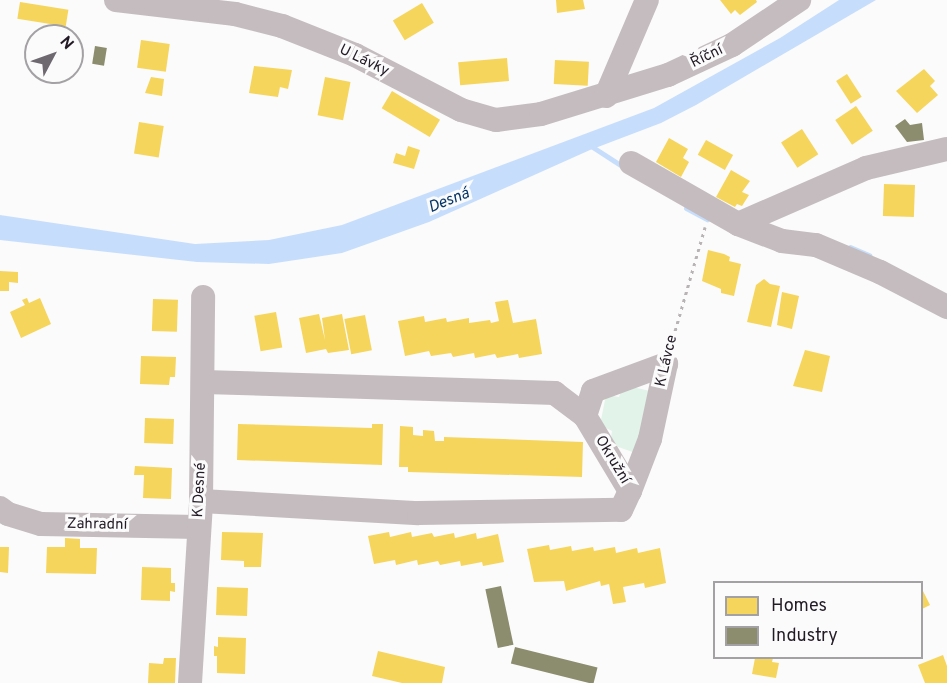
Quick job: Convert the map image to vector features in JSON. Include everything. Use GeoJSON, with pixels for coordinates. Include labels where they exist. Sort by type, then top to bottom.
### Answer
{"type":"FeatureCollection","features":[{"type":"Feature","properties":{"kind":"street","name":"U Lávky"},"geometry":{"type":"LineString","coordinates":[[116,0],[235,14],[282,26],[356,55],[461,111],[496,120],[542,114],[606,96]]}},
{"type":"Feature","properties":{"kind":"street"},"geometry":{"type":"LineString","coordinates":[[606,96],[646,0]]}},
{"type":"Feature","properties":{"kind":"street","name":"Říční"},"geometry":{"type":"LineString","coordinates":[[606,96],[668,75],[732,45],[799,0]]}},
{"type":"Feature","properties":{"kind":"street"},"geometry":{"type":"LineString","coordinates":[[747,228],[866,168],[947,149]]}},
{"type":"Feature","properties":{"kind":"street"},"geometry":{"type":"LineString","coordinates":[[631,163],[747,228],[782,241],[816,246],[880,272],[947,308]]}},
{"type":"Feature","properties":{"kind":"street","name":"K Desné"},"geometry":{"type":"LineString","coordinates":[[190,683],[201,501],[204,382],[203,297]]}},
{"type":"Feature","properties":{"kind":"street"},"geometry":{"type":"LineString","coordinates":[[585,416],[592,391],[666,364]]}},
{"type":"Feature","properties":{"kind":"street","name":"K Lávce"},"geometry":{"type":"LineString","coordinates":[[630,491],[650,439],[666,364]]}},
{"type":"Feature","properties":{"kind":"street","name":"Okružní"},"geometry":{"type":"LineString","coordinates":[[201,501],[419,513],[621,510],[630,491],[585,416],[555,393],[204,382]]}},
{"type":"Feature","properties":{"kind":"street","name":"Zahradní"},"geometry":{"type":"LineString","coordinates":[[0,508],[40,524],[198,527]]}},
{"type":"Feature","properties":{"kind":"path","name":"K Lávce"},"geometry":{"type":"LineString","coordinates":[[666,364],[674,328],[704,230]]}},
{"type":"Feature","properties":{"kind":"shaded area"},"geometry":{"type":"Polygon","coordinates":[[[623,385],[655,392],[641,455],[610,444],[612,431],[600,425],[606,395],[619,397],[623,385]]]}},
{"type":"Feature","properties":{"kind":"water","name":"Desná"},"geometry":{"type":"Polygon","coordinates":[[[839,0],[876,0],[661,123],[590,150],[429,222],[342,253],[269,264],[197,262],[0,240],[0,215],[195,244],[269,240],[342,225],[654,108],[780,38],[839,0]]]}},
{"type":"Feature","properties":{"kind":"building: Homes"},"geometry":{"type":"Polygon","coordinates":[[[556,0],[583,0],[585,9],[557,13],[556,0]]]}},
{"type":"Feature","properties":{"kind":"building: Homes"},"geometry":{"type":"Polygon","coordinates":[[[720,0],[756,0],[757,2],[740,15],[735,10],[731,14],[720,0]]]}},
{"type":"Feature","properties":{"kind":"building: Homes"},"geometry":{"type":"Polygon","coordinates":[[[20,2],[68,10],[66,24],[17,19],[20,2]]]}},
{"type":"Feature","properties":{"kind":"building: Homes"},"geometry":{"type":"Polygon","coordinates":[[[422,3],[434,23],[405,40],[393,21],[422,3]]]}},
{"type":"Feature","properties":{"kind":"building: Homes"},"geometry":{"type":"Polygon","coordinates":[[[141,40],[170,44],[166,72],[137,68],[141,40]]]}},
{"type":"Feature","properties":{"kind":"building: Homes"},"geometry":{"type":"Polygon","coordinates":[[[507,58],[509,81],[460,85],[458,62],[507,58]]]}},
{"type":"Feature","properties":{"kind":"building: Homes"},"geometry":{"type":"Polygon","coordinates":[[[555,60],[589,62],[588,86],[554,84],[555,60]]]}},
{"type":"Feature","properties":{"kind":"building: Homes"},"geometry":{"type":"Polygon","coordinates":[[[254,66],[292,70],[288,89],[280,87],[278,97],[249,93],[254,66]]]}},
{"type":"Feature","properties":{"kind":"building: Homes"},"geometry":{"type":"Polygon","coordinates":[[[924,69],[935,81],[930,86],[938,95],[917,113],[896,91],[924,69]]]}},
{"type":"Feature","properties":{"kind":"building: Homes"},"geometry":{"type":"Polygon","coordinates":[[[847,74],[862,97],[851,104],[836,81],[847,74]]]}},
{"type":"Feature","properties":{"kind":"building: Homes"},"geometry":{"type":"Polygon","coordinates":[[[151,77],[164,79],[162,96],[145,93],[151,77]]]}},
{"type":"Feature","properties":{"kind":"building: Homes"},"geometry":{"type":"Polygon","coordinates":[[[325,77],[351,82],[343,120],[318,115],[325,77]]]}},
{"type":"Feature","properties":{"kind":"building: Homes"},"geometry":{"type":"Polygon","coordinates":[[[392,91],[440,120],[430,137],[382,108],[392,91]]]}},
{"type":"Feature","properties":{"kind":"building: Homes"},"geometry":{"type":"Polygon","coordinates":[[[856,106],[873,131],[852,145],[835,120],[856,106]]]}},
{"type":"Feature","properties":{"kind":"building: Homes"},"geometry":{"type":"Polygon","coordinates":[[[139,122],[164,126],[159,158],[134,154],[139,122]]]}},
{"type":"Feature","properties":{"kind":"building: Homes"},"geometry":{"type":"Polygon","coordinates":[[[802,129],[818,154],[797,168],[781,143],[802,129]]]}},
{"type":"Feature","properties":{"kind":"building: Homes"},"geometry":{"type":"Polygon","coordinates":[[[669,138],[688,149],[683,158],[689,162],[681,177],[656,162],[669,138]]]}},
{"type":"Feature","properties":{"kind":"building: Homes"},"geometry":{"type":"Polygon","coordinates":[[[706,140],[733,155],[725,170],[698,155],[706,140]]]}},
{"type":"Feature","properties":{"kind":"building: Homes"},"geometry":{"type":"Polygon","coordinates":[[[408,146],[420,150],[414,169],[393,163],[396,153],[405,156],[408,146]]]}},
{"type":"Feature","properties":{"kind":"building: Homes"},"geometry":{"type":"Polygon","coordinates":[[[731,170],[750,181],[742,192],[749,195],[742,206],[737,204],[735,207],[716,197],[731,170]]]}},
{"type":"Feature","properties":{"kind":"building: Homes"},"geometry":{"type":"Polygon","coordinates":[[[884,184],[915,185],[914,217],[883,216],[884,184]]]}},
{"type":"Feature","properties":{"kind":"building: Homes"},"geometry":{"type":"Polygon","coordinates":[[[708,250],[724,254],[730,257],[729,261],[741,264],[734,296],[721,293],[721,289],[702,281],[708,250]]]}},
{"type":"Feature","properties":{"kind":"building: Homes"},"geometry":{"type":"Polygon","coordinates":[[[0,271],[18,272],[18,283],[9,282],[9,291],[0,291],[0,271]]]}},
{"type":"Feature","properties":{"kind":"building: Homes"},"geometry":{"type":"Polygon","coordinates":[[[764,279],[770,284],[780,286],[771,327],[747,322],[756,285],[764,279]]]}},
{"type":"Feature","properties":{"kind":"building: Homes"},"geometry":{"type":"Polygon","coordinates":[[[782,292],[799,296],[792,329],[777,325],[782,292]]]}},
{"type":"Feature","properties":{"kind":"building: Homes"},"geometry":{"type":"Polygon","coordinates":[[[27,298],[29,303],[40,298],[51,324],[21,338],[10,312],[25,305],[22,300],[27,298]]]}},
{"type":"Feature","properties":{"kind":"building: Homes"},"geometry":{"type":"Polygon","coordinates":[[[153,299],[178,300],[177,332],[152,331],[153,299]]]}},
{"type":"Feature","properties":{"kind":"building: Homes"},"geometry":{"type":"Polygon","coordinates":[[[508,300],[513,323],[536,319],[542,354],[519,358],[518,354],[497,358],[495,354],[475,358],[474,353],[453,357],[451,353],[431,356],[429,351],[405,356],[398,321],[424,316],[425,322],[446,318],[447,322],[469,318],[469,323],[490,320],[491,323],[499,321],[495,302],[508,300]]]}},
{"type":"Feature","properties":{"kind":"building: Homes"},"geometry":{"type":"Polygon","coordinates":[[[276,312],[282,347],[261,351],[254,316],[276,312]]]}},
{"type":"Feature","properties":{"kind":"building: Homes"},"geometry":{"type":"Polygon","coordinates":[[[319,314],[325,340],[322,318],[342,314],[349,350],[328,353],[326,349],[306,353],[299,318],[319,314]]]}},
{"type":"Feature","properties":{"kind":"building: Homes"},"geometry":{"type":"Polygon","coordinates":[[[365,315],[372,350],[351,354],[344,319],[365,315]]]}},
{"type":"Feature","properties":{"kind":"building: Homes"},"geometry":{"type":"Polygon","coordinates":[[[805,350],[830,356],[822,392],[793,386],[805,350]]]}},
{"type":"Feature","properties":{"kind":"building: Homes"},"geometry":{"type":"Polygon","coordinates":[[[141,356],[176,357],[175,377],[170,377],[169,385],[140,384],[141,356]]]}},
{"type":"Feature","properties":{"kind":"building: Homes"},"geometry":{"type":"Polygon","coordinates":[[[145,418],[174,419],[173,444],[144,443],[145,418]]]}},
{"type":"Feature","properties":{"kind":"building: Homes"},"geometry":{"type":"Polygon","coordinates":[[[238,424],[372,428],[372,424],[383,424],[382,465],[237,460],[238,424]]]}},
{"type":"Feature","properties":{"kind":"building: Homes"},"geometry":{"type":"Polygon","coordinates":[[[400,426],[413,427],[413,435],[423,436],[423,430],[434,431],[435,441],[444,441],[444,437],[583,442],[582,477],[408,472],[408,467],[399,467],[400,426]]]}},
{"type":"Feature","properties":{"kind":"building: Homes"},"geometry":{"type":"Polygon","coordinates":[[[135,466],[172,468],[171,499],[143,498],[144,475],[134,475],[135,466]]]}},
{"type":"Feature","properties":{"kind":"building: Homes"},"geometry":{"type":"Polygon","coordinates":[[[222,532],[263,533],[261,567],[244,567],[244,561],[221,560],[222,532]]]}},
{"type":"Feature","properties":{"kind":"building: Homes"},"geometry":{"type":"Polygon","coordinates":[[[389,532],[390,537],[411,532],[412,537],[432,533],[434,537],[454,533],[455,538],[476,533],[477,539],[498,534],[504,562],[483,566],[482,562],[461,566],[460,561],[440,565],[438,561],[418,565],[417,560],[396,565],[395,560],[374,564],[368,536],[389,532]]]}},
{"type":"Feature","properties":{"kind":"building: Homes"},"geometry":{"type":"Polygon","coordinates":[[[65,538],[80,539],[80,548],[97,548],[96,574],[46,573],[47,547],[65,547],[65,538]]]}},
{"type":"Feature","properties":{"kind":"building: Homes"},"geometry":{"type":"Polygon","coordinates":[[[549,545],[550,550],[571,546],[572,551],[593,547],[594,551],[615,547],[616,553],[637,548],[638,553],[660,548],[666,583],[645,588],[644,583],[623,587],[626,602],[613,604],[609,584],[601,586],[600,581],[566,591],[564,581],[534,582],[527,549],[549,545]]]}},
{"type":"Feature","properties":{"kind":"building: Homes"},"geometry":{"type":"Polygon","coordinates":[[[0,547],[9,547],[8,573],[0,572],[0,547]]]}},
{"type":"Feature","properties":{"kind":"building: Homes"},"geometry":{"type":"Polygon","coordinates":[[[142,567],[171,568],[171,583],[175,583],[175,592],[170,591],[170,601],[141,600],[142,567]]]}},
{"type":"Feature","properties":{"kind":"building: Homes"},"geometry":{"type":"Polygon","coordinates":[[[217,587],[248,588],[247,616],[216,615],[217,587]]]}},
{"type":"Feature","properties":{"kind":"building: Homes"},"geometry":{"type":"Polygon","coordinates":[[[923,591],[930,605],[923,608],[923,591]]]}},
{"type":"Feature","properties":{"kind":"building: Homes"},"geometry":{"type":"Polygon","coordinates":[[[218,637],[246,638],[245,674],[217,673],[217,656],[214,656],[214,646],[218,647],[218,637]]]}},
{"type":"Feature","properties":{"kind":"building: Homes"},"geometry":{"type":"Polygon","coordinates":[[[378,651],[445,667],[442,683],[402,683],[372,676],[378,651]]]}},
{"type":"Feature","properties":{"kind":"building: Homes"},"geometry":{"type":"Polygon","coordinates":[[[943,655],[947,666],[947,683],[925,683],[918,665],[943,655]]]}},
{"type":"Feature","properties":{"kind":"building: Homes"},"geometry":{"type":"Polygon","coordinates":[[[164,658],[176,658],[175,683],[148,683],[149,663],[163,664],[164,658]]]}},
{"type":"Feature","properties":{"kind":"building: Homes"},"geometry":{"type":"Polygon","coordinates":[[[755,659],[773,659],[772,662],[779,663],[776,678],[752,674],[755,659]]]}},
{"type":"Feature","properties":{"kind":"building: Industry"},"geometry":{"type":"Polygon","coordinates":[[[95,46],[107,48],[104,66],[92,64],[95,46]]]}},
{"type":"Feature","properties":{"kind":"building: Industry"},"geometry":{"type":"Polygon","coordinates":[[[905,119],[910,125],[922,123],[924,140],[907,142],[895,126],[905,119]]]}},
{"type":"Feature","properties":{"kind":"building: Industry"},"geometry":{"type":"Polygon","coordinates":[[[501,586],[513,645],[498,648],[485,589],[501,586]]]}},
{"type":"Feature","properties":{"kind":"building: Industry"},"geometry":{"type":"Polygon","coordinates":[[[515,647],[597,668],[594,683],[589,683],[511,663],[515,647]]]}},
{"type":"Feature","properties":{"kind":"waterway"},"geometry":{"type":"LineString","coordinates":[[591,146],[623,167]]}},
{"type":"Feature","properties":{"kind":"waterway"},"geometry":{"type":"LineString","coordinates":[[686,208],[707,219]]}},
{"type":"Feature","properties":{"kind":"waterway"},"geometry":{"type":"LineString","coordinates":[[850,247],[869,255]]}}]}
